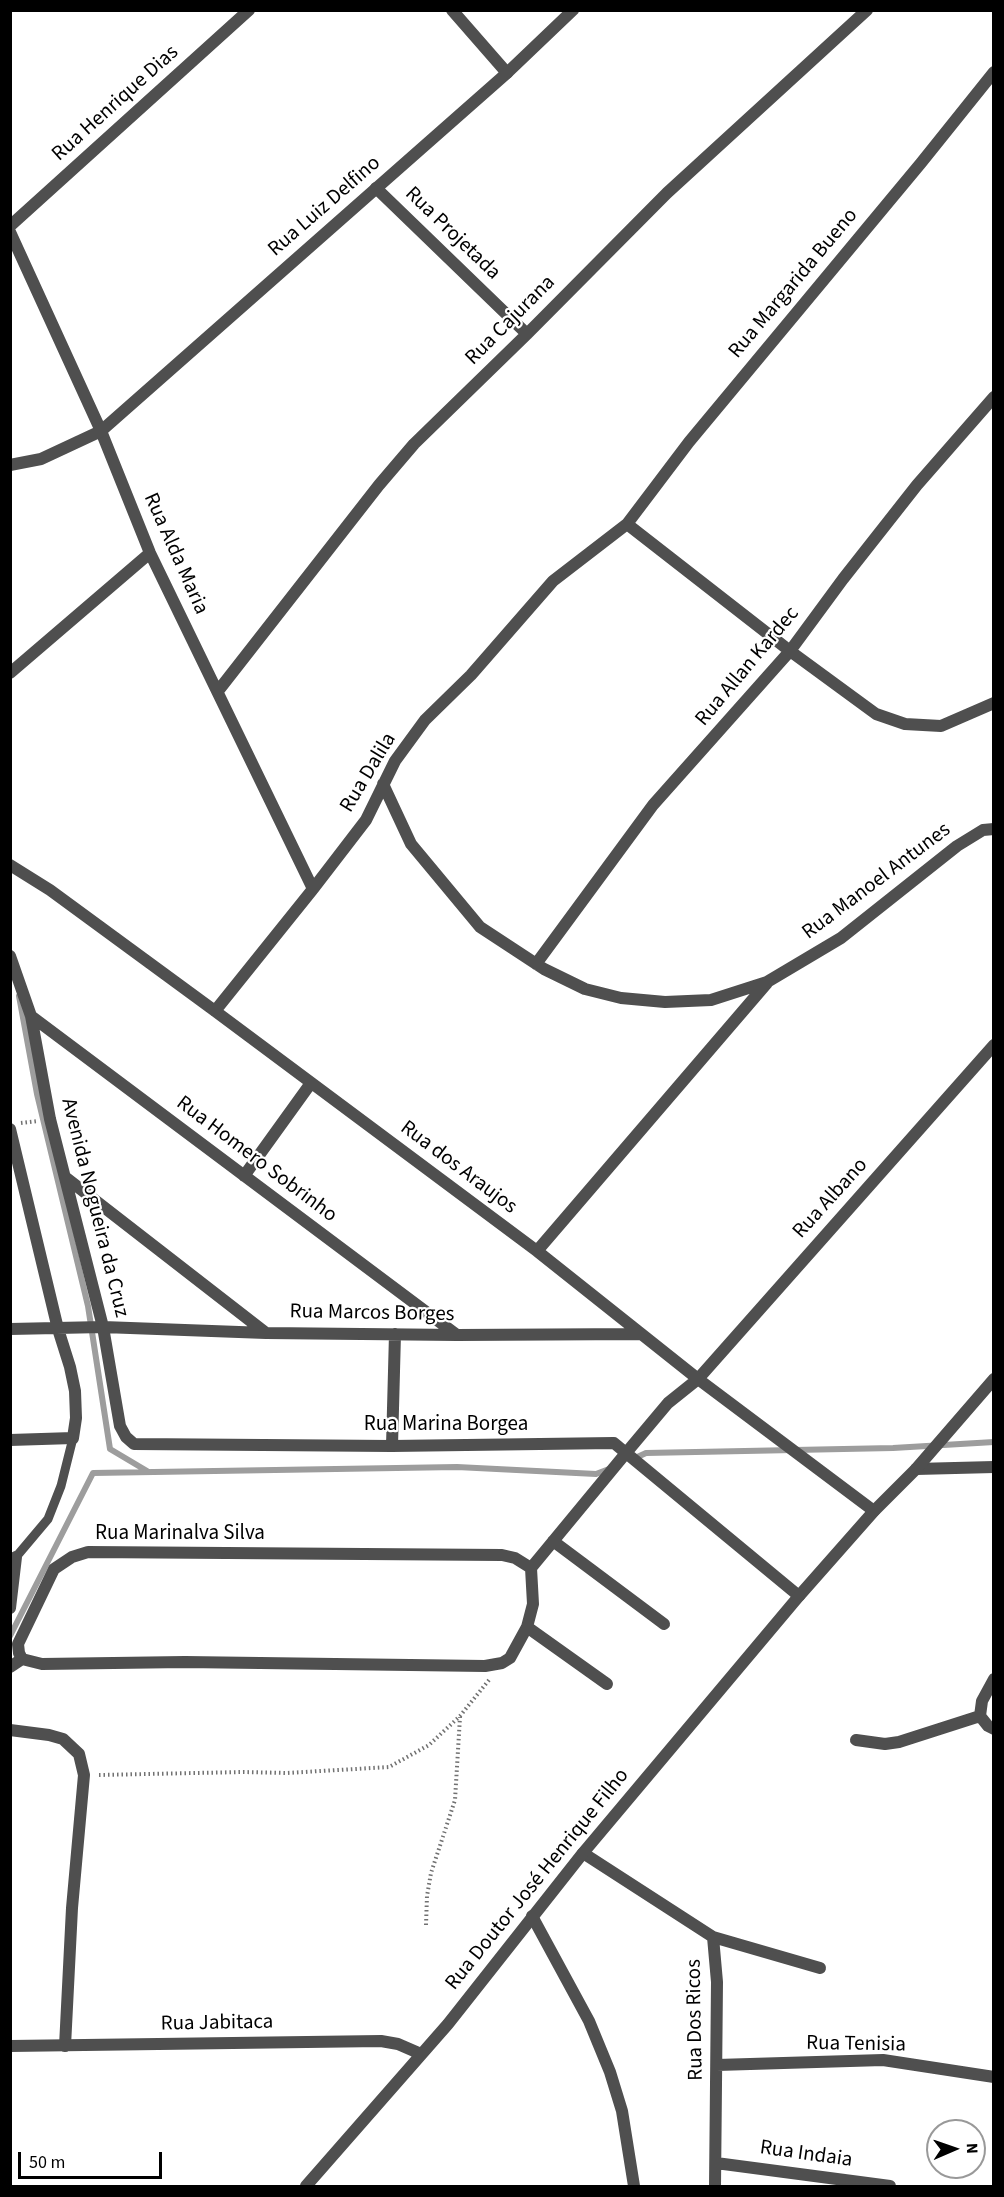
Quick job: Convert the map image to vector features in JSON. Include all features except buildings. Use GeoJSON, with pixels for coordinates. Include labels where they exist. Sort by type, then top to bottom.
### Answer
{"type":"FeatureCollection","features":[{"type":"Feature","properties":{"kind":"street","name":"Rua Henrique Dias"},"geometry":{"type":"LineString","coordinates":[[10,226],[249,10]]}},
{"type":"Feature","properties":{"kind":"street"},"geometry":{"type":"LineString","coordinates":[[452,10],[507,73]]}},
{"type":"Feature","properties":{"kind":"street","name":"Rua Luiz Delfino"},"geometry":{"type":"LineString","coordinates":[[10,465],[41,459],[101,431],[507,73],[573,10]]}},
{"type":"Feature","properties":{"kind":"street","name":"Rua Cajurana"},"geometry":{"type":"LineString","coordinates":[[218,691],[379,485],[414,444],[667,193],[867,10]]}},
{"type":"Feature","properties":{"kind":"street","name":"Rua Margarida Bueno"},"geometry":{"type":"LineString","coordinates":[[627,524],[715,409],[921,163],[993,72]]}},
{"type":"Feature","properties":{"kind":"street","name":"Rua Projetada"},"geometry":{"type":"LineString","coordinates":[[376,188],[527,334]]}},
{"type":"Feature","properties":{"kind":"street","name":"Rua Alda Maria"},"geometry":{"type":"LineString","coordinates":[[10,231],[101,431],[150,553],[313,889]]}},
{"type":"Feature","properties":{"kind":"street","name":"Rua Allan Kardec"},"geometry":{"type":"LineString","coordinates":[[536,964],[653,805],[790,651],[917,485],[993,397]]}},
{"type":"Feature","properties":{"kind":"street"},"geometry":{"type":"LineString","coordinates":[[627,524],[790,651],[876,714],[905,724],[941,726],[993,704]]}},
{"type":"Feature","properties":{"kind":"street","name":"Rua Dalila"},"geometry":{"type":"LineString","coordinates":[[215,1011],[366,819],[395,761],[425,720],[471,675],[553,581],[627,524]]}},
{"type":"Feature","properties":{"kind":"street"},"geometry":{"type":"LineString","coordinates":[[10,673],[150,553]]}},
{"type":"Feature","properties":{"kind":"street","name":"Rua Manoel Antunes"},"geometry":{"type":"LineString","coordinates":[[383,784],[411,844],[480,927],[536,964],[585,989],[621,998],[665,1002],[711,1000],[767,982],[841,938],[957,846],[982,830],[993,829]]}},
{"type":"Feature","properties":{"kind":"street","name":"Rua dos Araujos"},"geometry":{"type":"LineString","coordinates":[[10,866],[50,890],[537,1251],[698,1378],[874,1511]]}},
{"type":"Feature","properties":{"kind":"street","name":"Avenida Nogueira da Cruz"},"geometry":{"type":"LineString","coordinates":[[10,956],[31,1016],[50,1119],[101,1327],[120,1426],[126,1437],[134,1444],[159,1444]]}},
{"type":"Feature","properties":{"kind":"street"},"geometry":{"type":"LineString","coordinates":[[537,1251],[767,982]]}},
{"type":"Feature","properties":{"kind":"street","name":"Rua Homero Sobrinho"},"geometry":{"type":"LineString","coordinates":[[31,1016],[457,1335]]}},
{"type":"Feature","properties":{"kind":"street","name":"Rua Albano"},"geometry":{"type":"LineString","coordinates":[[698,1378],[993,1045]]}},
{"type":"Feature","properties":{"kind":"street"},"geometry":{"type":"LineString","coordinates":[[244,1176],[311,1083]]}},
{"type":"Feature","properties":{"kind":"street"},"geometry":{"type":"LineString","coordinates":[[10,1440],[73,1438],[76,1418],[75,1391],[70,1367],[15,1126]]}},
{"type":"Feature","properties":{"kind":"street"},"geometry":{"type":"LineString","coordinates":[[65,1177],[266,1333]]}},
{"type":"Feature","properties":{"kind":"street","name":"Rua Marcos Borges"},"geometry":{"type":"LineString","coordinates":[[10,1329],[101,1327],[266,1333],[641,1334]]}},
{"type":"Feature","properties":{"kind":"street"},"geometry":{"type":"LineString","coordinates":[[392,1446],[395,1334]]}},
{"type":"Feature","properties":{"kind":"street"},"geometry":{"type":"LineString","coordinates":[[10,1667],[22,1659],[42,1664],[196,1662],[485,1666],[502,1663],[510,1658],[518,1647],[527,1627],[533,1604],[531,1568],[610,1472],[629,1458],[668,1403],[698,1378]]}},
{"type":"Feature","properties":{"kind":"street","name":"Rua Doutor José Henrique Filho"},"geometry":{"type":"LineString","coordinates":[[306,2187],[421,2054],[583,1853],[799,1596],[874,1511],[931,1453],[993,1379]]}},
{"type":"Feature","properties":{"kind":"street","name":"Rua Marina Borgea"},"geometry":{"type":"LineString","coordinates":[[159,1444],[392,1446],[614,1443],[629,1458]]}},
{"type":"Feature","properties":{"kind":"street"},"geometry":{"type":"LineString","coordinates":[[629,1458],[799,1596]]}},
{"type":"Feature","properties":{"kind":"street"},"geometry":{"type":"LineString","coordinates":[[916,1469],[993,1467]]}},
{"type":"Feature","properties":{"kind":"street"},"geometry":{"type":"LineString","coordinates":[[553,1542],[664,1624]]}},
{"type":"Feature","properties":{"kind":"street","name":"Rua Marinalva Silva"},"geometry":{"type":"LineString","coordinates":[[22,1659],[18,1644],[54,1569],[72,1557],[88,1552],[502,1555],[515,1558],[531,1568]]}},
{"type":"Feature","properties":{"kind":"street"},"geometry":{"type":"LineString","coordinates":[[10,1608],[13,1557]]}},
{"type":"Feature","properties":{"kind":"street"},"geometry":{"type":"LineString","coordinates":[[527,1627],[607,1684]]}},
{"type":"Feature","properties":{"kind":"street"},"geometry":{"type":"LineString","coordinates":[[993,1679],[982,1701],[980,1716],[993,1729]]}},
{"type":"Feature","properties":{"kind":"street"},"geometry":{"type":"LineString","coordinates":[[856,1740],[885,1744],[898,1742],[980,1716]]}},
{"type":"Feature","properties":{"kind":"street"},"geometry":{"type":"LineString","coordinates":[[10,1730],[63,1739],[79,1754],[84,1775],[72,1908],[65,2046]]}},
{"type":"Feature","properties":{"kind":"street","name":"Rua Dos Ricos"},"geometry":{"type":"LineString","coordinates":[[583,1853],[713,1936],[717,1982],[715,2187]]}},
{"type":"Feature","properties":{"kind":"street"},"geometry":{"type":"LineString","coordinates":[[532,1916],[589,2021],[610,2072],[622,2111],[634,2187]]}},
{"type":"Feature","properties":{"kind":"street"},"geometry":{"type":"LineString","coordinates":[[713,1936],[820,1968]]}},
{"type":"Feature","properties":{"kind":"street","name":"Rua Jabitaca"},"geometry":{"type":"LineString","coordinates":[[10,2046],[381,2041],[398,2044],[421,2054]]}},
{"type":"Feature","properties":{"kind":"street","name":"Rua Tenisia"},"geometry":{"type":"LineString","coordinates":[[717,2065],[883,2060],[993,2077]]}},
{"type":"Feature","properties":{"kind":"street","name":"Rua Indaia"},"geometry":{"type":"LineString","coordinates":[[716,2163],[890,2187]]}},
{"type":"Feature","properties":{"kind":"lane"},"geometry":{"type":"LineString","coordinates":[[13,1557],[48,1519],[61,1486],[73,1438]]}},
{"type":"Feature","properties":{"kind":"path"},"geometry":{"type":"LineString","coordinates":[[15,1126],[46,1119]]}},
{"type":"Feature","properties":{"kind":"path"},"geometry":{"type":"LineString","coordinates":[[84,1775],[287,1773],[389,1767],[429,1745],[460,1716],[502,1663]]}},
{"type":"Feature","properties":{"kind":"path"},"geometry":{"type":"LineString","coordinates":[[426,1924],[431,1873],[455,1800],[460,1716]]}},
{"type":"Feature","properties":{"kind":"waterway"},"geometry":{"type":"LineString","coordinates":[[19,996],[37,1094],[88,1306],[110,1449],[147,1471]]}},
{"type":"Feature","properties":{"kind":"waterway"},"geometry":{"type":"LineString","coordinates":[[633,1459],[646,1453],[893,1448],[994,1442]]}},
{"type":"Feature","properties":{"kind":"waterway"},"geometry":{"type":"LineString","coordinates":[[10,1636],[93,1473],[457,1467],[596,1474],[609,1469]]}}]}
